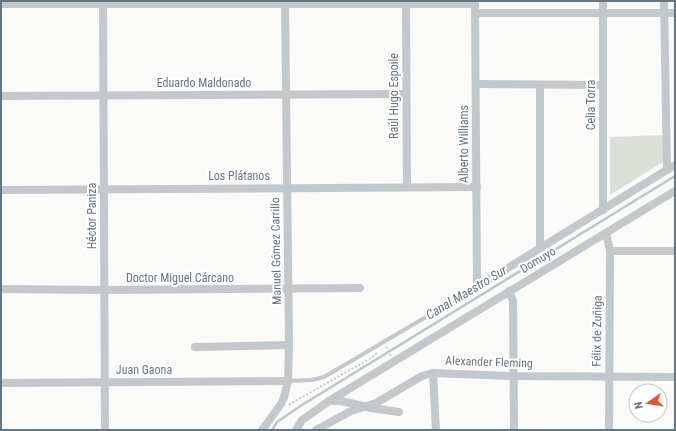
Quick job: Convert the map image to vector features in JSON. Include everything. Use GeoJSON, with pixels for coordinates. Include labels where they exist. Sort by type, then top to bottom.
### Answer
{"type":"FeatureCollection","features":[{"type":"Feature","properties":{"kind":"street","name":"Celia Torra"},"geometry":{"type":"LineString","coordinates":[[603,1],[603,210]]}},
{"type":"Feature","properties":{"kind":"street"},"geometry":{"type":"LineString","coordinates":[[664,1],[667,170]]}},
{"type":"Feature","properties":{"kind":"street"},"geometry":{"type":"LineString","coordinates":[[1,4],[103,2],[285,2],[406,4],[475,2]]}},
{"type":"Feature","properties":{"kind":"street","name":"Héctor Paniza"},"geometry":{"type":"LineString","coordinates":[[103,2],[105,430]]}},
{"type":"Feature","properties":{"kind":"street","name":"Manuel Gómez Carrillo"},"geometry":{"type":"LineString","coordinates":[[262,430],[281,404],[288,381],[285,2]]}},
{"type":"Feature","properties":{"kind":"street","name":"Alberto Williams"},"geometry":{"type":"LineString","coordinates":[[475,2],[477,287]]}},
{"type":"Feature","properties":{"kind":"street","name":"Raúl Hugo Espoile"},"geometry":{"type":"LineString","coordinates":[[406,4],[406,187]]}},
{"type":"Feature","properties":{"kind":"street"},"geometry":{"type":"LineString","coordinates":[[475,13],[675,13]]}},
{"type":"Feature","properties":{"kind":"street"},"geometry":{"type":"LineString","coordinates":[[476,84],[603,85]]}},
{"type":"Feature","properties":{"kind":"street"},"geometry":{"type":"LineString","coordinates":[[540,85],[540,248]]}},
{"type":"Feature","properties":{"kind":"street","name":"Eduardo Maldonado"},"geometry":{"type":"LineString","coordinates":[[1,96],[406,94]]}},
{"type":"Feature","properties":{"kind":"street","name":"Domuyo"},"geometry":{"type":"LineString","coordinates":[[477,287],[675,165]]}},
{"type":"Feature","properties":{"kind":"street","name":"Los Plátanos"},"geometry":{"type":"LineString","coordinates":[[1,190],[476,187]]}},
{"type":"Feature","properties":{"kind":"street","name":"Domuyo"},"geometry":{"type":"LineString","coordinates":[[296,430],[302,420],[329,401],[675,191]]}},
{"type":"Feature","properties":{"kind":"street","name":"Félix de Zuñiga"},"geometry":{"type":"LineString","coordinates":[[606,233],[610,251],[608,377],[609,430]]}},
{"type":"Feature","properties":{"kind":"street"},"geometry":{"type":"LineString","coordinates":[[610,251],[675,251]]}},
{"type":"Feature","properties":{"kind":"street","name":"Doctor Miguel Cárcano"},"geometry":{"type":"LineString","coordinates":[[1,289],[104,290],[360,288]]}},
{"type":"Feature","properties":{"kind":"street"},"geometry":{"type":"LineString","coordinates":[[509,291],[513,302],[514,430]]}},
{"type":"Feature","properties":{"kind":"street"},"geometry":{"type":"LineString","coordinates":[[195,347],[288,345]]}},
{"type":"Feature","properties":{"kind":"street"},"geometry":{"type":"LineString","coordinates":[[434,373],[436,430]]}},
{"type":"Feature","properties":{"kind":"street","name":"Alexander Fleming"},"geometry":{"type":"LineString","coordinates":[[316,430],[351,412],[376,403],[422,376],[434,373],[514,376],[675,377]]}},
{"type":"Feature","properties":{"kind":"street","name":"Juan Gaona"},"geometry":{"type":"LineString","coordinates":[[1,383],[288,381]]}},
{"type":"Feature","properties":{"kind":"street"},"geometry":{"type":"LineString","coordinates":[[329,401],[341,401],[365,407],[399,412]]}},
{"type":"Feature","properties":{"kind":"lane"},"geometry":{"type":"LineString","coordinates":[[288,381],[312,380],[324,377],[477,287]]}},
{"type":"Feature","properties":{"kind":"path"},"geometry":{"type":"LineString","coordinates":[[387,348],[390,355]]}},
{"type":"Feature","properties":{"kind":"shaded area"},"geometry":{"type":"Polygon","coordinates":[[[663,135],[663,162],[610,195],[610,137],[663,135]]]}},
{"type":"Feature","properties":{"kind":"waterway","name":"Canal Maestro Sur"},"geometry":{"type":"LineString","coordinates":[[272,430],[277,422],[302,405],[675,176]]}}]}
